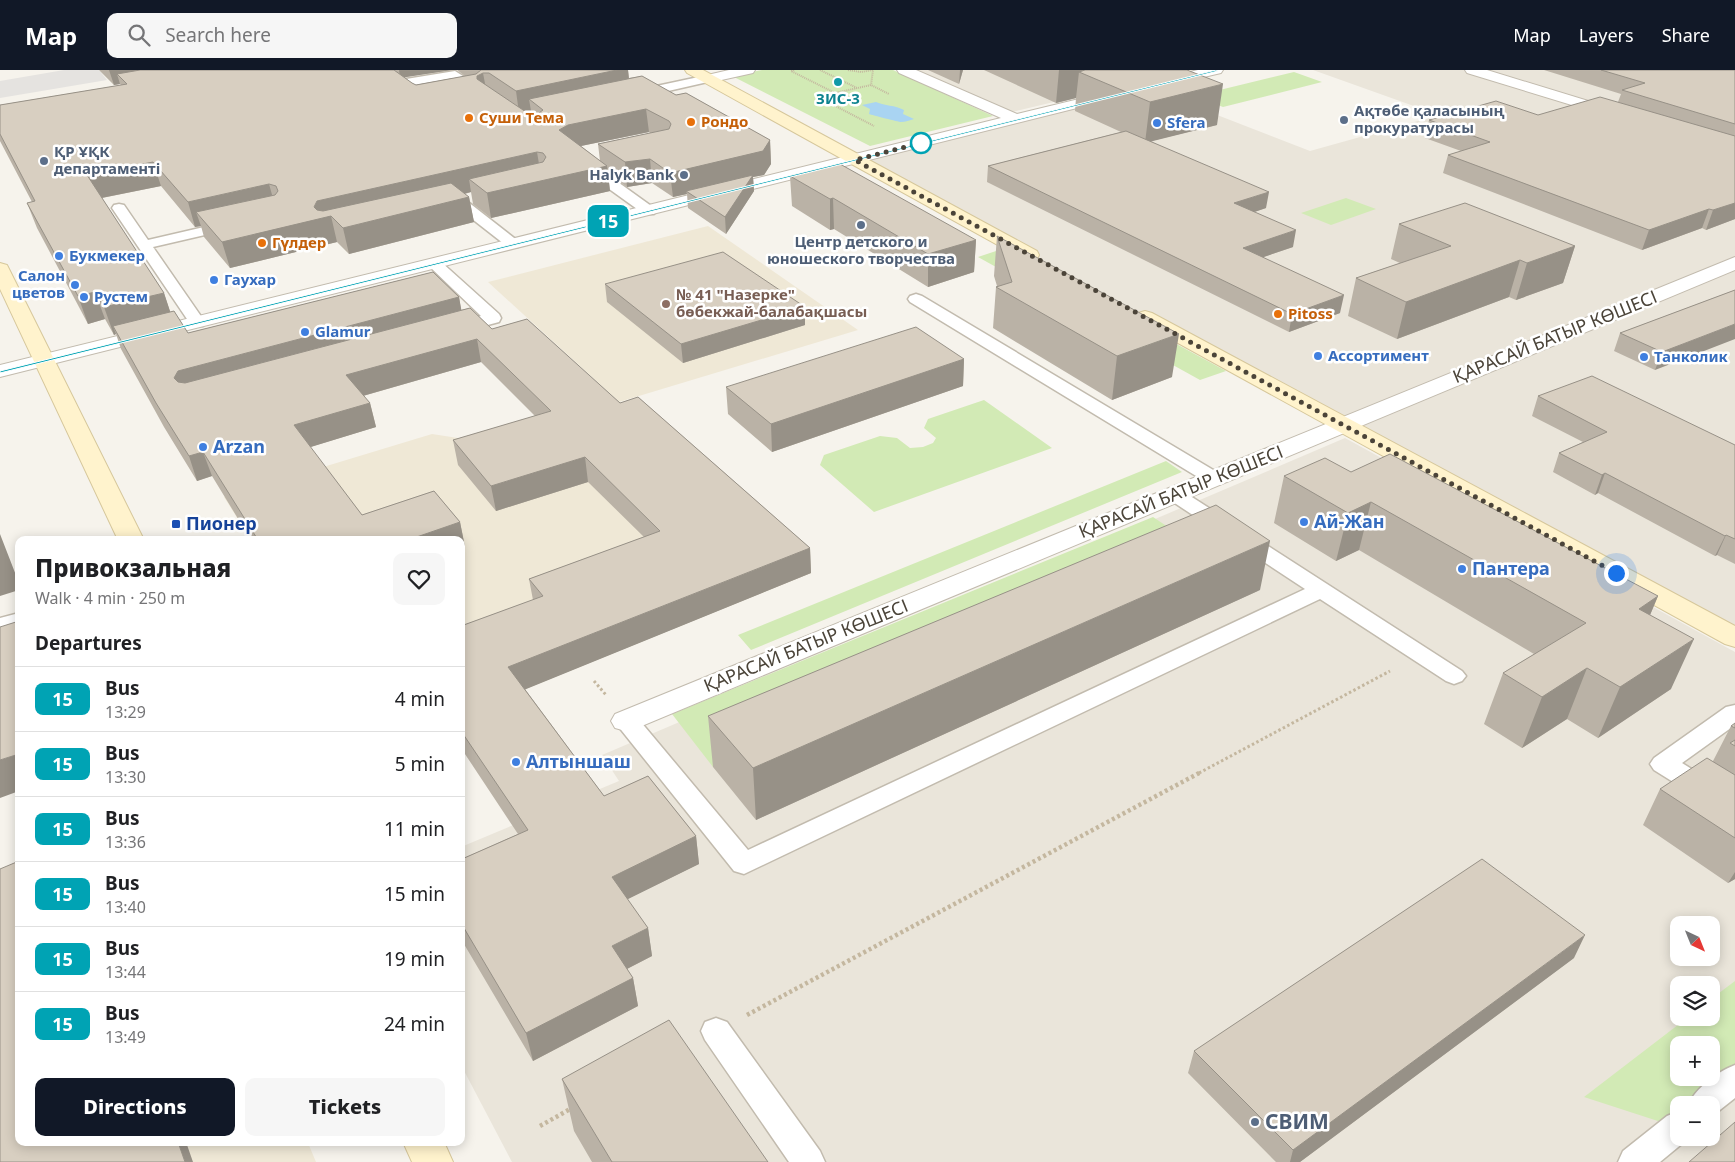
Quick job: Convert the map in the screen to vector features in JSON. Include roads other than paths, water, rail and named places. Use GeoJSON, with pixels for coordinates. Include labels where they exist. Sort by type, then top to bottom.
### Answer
{"type":"FeatureCollection","features":[{"type":"Feature","properties":{"kind":"street"},"geometry":{"type":"LineString","coordinates":[[700,74],[748,70]]}},
{"type":"Feature","properties":{"kind":"street"},"geometry":{"type":"LineString","coordinates":[[904,70],[1016,119]]}},
{"type":"Feature","properties":{"kind":"street"},"geometry":{"type":"LineString","coordinates":[[1145,87],[1216,70]]}},
{"type":"Feature","properties":{"kind":"street"},"geometry":{"type":"LineString","coordinates":[[1472,70],[1632,118]]}},
{"type":"Feature","properties":{"kind":"street"},"geometry":{"type":"LineString","coordinates":[[700,74],[1051,266]]}},
{"type":"Feature","properties":{"kind":"street"},"geometry":{"type":"LineString","coordinates":[[0,371],[1126,92]]}},
{"type":"Feature","properties":{"kind":"street","name":"ҚАРАСАЙ БАТЫР КӨШЕСІ"},"geometry":{"type":"LineString","coordinates":[[626,721],[1735,263]]}},
{"type":"Feature","properties":{"kind":"street"},"geometry":{"type":"LineString","coordinates":[[0,269],[6,295],[44,360],[129,536]]}},
{"type":"Feature","properties":{"kind":"street"},"geometry":{"type":"LineString","coordinates":[[1130,309],[1735,638]]}},
{"type":"Feature","properties":{"kind":"street"},"geometry":{"type":"LineString","coordinates":[[425,1146],[432,1162]]}},
{"type":"Feature","properties":{"kind":"lane"},"geometry":{"type":"LineString","coordinates":[[380,70],[413,96]]}},
{"type":"Feature","properties":{"kind":"lane"},"geometry":{"type":"LineString","coordinates":[[398,84],[455,74],[479,90],[460,94]]}},
{"type":"Feature","properties":{"kind":"lane"},"geometry":{"type":"LineString","coordinates":[[624,97],[700,74]]}},
{"type":"Feature","properties":{"kind":"lane"},"geometry":{"type":"LineString","coordinates":[[603,161],[582,162],[649,211]]}},
{"type":"Feature","properties":{"kind":"lane"},"geometry":{"type":"LineString","coordinates":[[440,206],[477,197]]}},
{"type":"Feature","properties":{"kind":"lane"},"geometry":{"type":"LineString","coordinates":[[458,202],[513,244]]}},
{"type":"Feature","properties":{"kind":"lane"},"geometry":{"type":"LineString","coordinates":[[119,208],[197,322]]}},
{"type":"Feature","properties":{"kind":"lane"},"geometry":{"type":"LineString","coordinates":[[144,245],[248,221]]}},
{"type":"Feature","properties":{"kind":"lane"},"geometry":{"type":"LineString","coordinates":[[435,264],[493,318],[437,334]]}},
{"type":"Feature","properties":{"kind":"lane"},"geometry":{"type":"LineString","coordinates":[[916,299],[1213,478]]}},
{"type":"Feature","properties":{"kind":"lane"},"geometry":{"type":"LineString","coordinates":[[1174,494],[1454,676]]}},
{"type":"Feature","properties":{"kind":"lane"},"geometry":{"type":"LineString","coordinates":[[626,721],[744,864],[1321,590]]}},
{"type":"Feature","properties":{"kind":"lane"},"geometry":{"type":"LineString","coordinates":[[0,626],[15,621]]}},
{"type":"Feature","properties":{"kind":"lane"},"geometry":{"type":"LineString","coordinates":[[1735,712],[1663,764],[1735,808]]}},
{"type":"Feature","properties":{"kind":"lane"},"geometry":{"type":"LineString","coordinates":[[716,1031],[808,1162]]}},
{"type":"Feature","properties":{"kind":"lane"},"geometry":{"type":"LineString","coordinates":[[1715,1096],[1735,1079]]}},
{"type":"Feature","properties":{"kind":"lane"},"geometry":{"type":"LineString","coordinates":[[1635,1162],[1670,1133]]}},
{"type":"Feature","properties":{"kind":"water"},"geometry":{"type":"Polygon","coordinates":[[[876,102],[901,108],[904,110],[903,114],[914,119],[901,122],[875,116],[869,114],[870,109],[862,105],[876,102]]]}},
{"type":"Feature","properties":{"kind":"place","name":"ЗИС-3"},"geometry":{"type":"Point","coordinates":[838,82]}},
{"type":"Feature","properties":{"kind":"place","name":"Суши Тема"},"geometry":{"type":"Point","coordinates":[469,118]}},
{"type":"Feature","properties":{"kind":"place","name":"Ақтөбе қаласының прокуратурасы"},"geometry":{"type":"Point","coordinates":[1344,120]}},
{"type":"Feature","properties":{"kind":"place","name":"Рондо"},"geometry":{"type":"Point","coordinates":[691,122]}},
{"type":"Feature","properties":{"kind":"place","name":"Sfera"},"geometry":{"type":"Point","coordinates":[1157,123]}},
{"type":"Feature","properties":{"kind":"place","name":"ҚР ҰҚК департаменті"},"geometry":{"type":"Point","coordinates":[44,161]}},
{"type":"Feature","properties":{"kind":"place","name":"Halyk Bank"},"geometry":{"type":"Point","coordinates":[684,175]}},
{"type":"Feature","properties":{"kind":"place","name":"Центр детского и юношеского творчества"},"geometry":{"type":"Point","coordinates":[861,225]}},
{"type":"Feature","properties":{"kind":"place","name":"Гүлдер"},"geometry":{"type":"Point","coordinates":[262,243]}},
{"type":"Feature","properties":{"kind":"place","name":"Букмекер"},"geometry":{"type":"Point","coordinates":[59,256]}},
{"type":"Feature","properties":{"kind":"place","name":"Гаухар"},"geometry":{"type":"Point","coordinates":[214,280]}},
{"type":"Feature","properties":{"kind":"place","name":"Салон цветов"},"geometry":{"type":"Point","coordinates":[75,285]}},
{"type":"Feature","properties":{"kind":"place","name":"Рустем"},"geometry":{"type":"Point","coordinates":[84,297]}},
{"type":"Feature","properties":{"kind":"place","name":"№ 41 \"Назерке\" бөбекжай-балабақшасы"},"geometry":{"type":"Point","coordinates":[666,304]}},
{"type":"Feature","properties":{"kind":"place","name":"Pitoss"},"geometry":{"type":"Point","coordinates":[1278,314]}},
{"type":"Feature","properties":{"kind":"place","name":"Glamur"},"geometry":{"type":"Point","coordinates":[305,332]}},
{"type":"Feature","properties":{"kind":"place","name":"Ассортимент"},"geometry":{"type":"Point","coordinates":[1318,356]}},
{"type":"Feature","properties":{"kind":"place","name":"Танколик"},"geometry":{"type":"Point","coordinates":[1644,357]}},
{"type":"Feature","properties":{"kind":"place","name":"Arzan"},"geometry":{"type":"Point","coordinates":[203,447]}},
{"type":"Feature","properties":{"kind":"place","name":"Ай-Жан"},"geometry":{"type":"Point","coordinates":[1304,522]}},
{"type":"Feature","properties":{"kind":"place","name":"Пионер"},"geometry":{"type":"Point","coordinates":[176,524]}},
{"type":"Feature","properties":{"kind":"place","name":"Пантера"},"geometry":{"type":"Point","coordinates":[1462,569]}},
{"type":"Feature","properties":{"kind":"place","name":"Алтыншаш"},"geometry":{"type":"Point","coordinates":[516,762]}},
{"type":"Feature","properties":{"kind":"place","name":"СВИМ"},"geometry":{"type":"Point","coordinates":[1255,1122]}}]}
